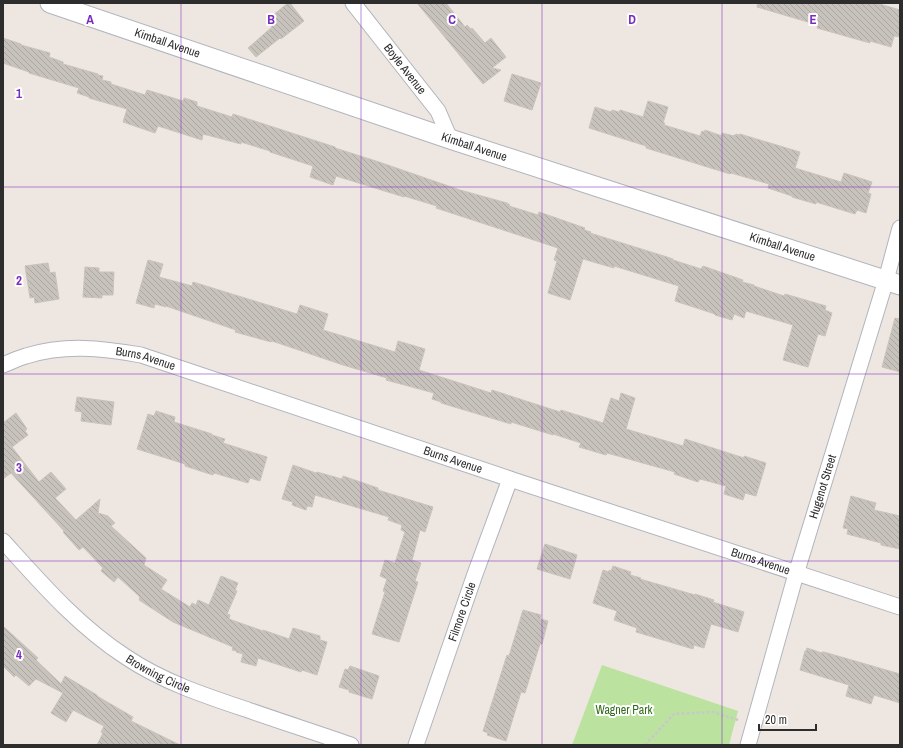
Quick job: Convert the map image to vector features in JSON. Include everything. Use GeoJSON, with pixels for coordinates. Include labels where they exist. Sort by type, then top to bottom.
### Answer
{"type":"FeatureCollection","features":[{"type":"Feature","properties":{"kind":"street","name":"Kimball Avenue"},"geometry":{"type":"LineString","coordinates":[[50,3],[450,139],[893,283]]}},
{"type":"Feature","properties":{"kind":"street","name":"Boyle Avenue"},"geometry":{"type":"LineString","coordinates":[[353,3],[438,111],[450,139]]}},
{"type":"Feature","properties":{"kind":"street","name":"Hugenot Street"},"geometry":{"type":"LineString","coordinates":[[748,745],[796,574],[893,283],[900,228]]}},
{"type":"Feature","properties":{"kind":"street","name":"Burns Avenue"},"geometry":{"type":"LineString","coordinates":[[3,365],[26,356],[57,349],[83,348],[111,350],[141,355],[796,574],[900,607]]}},
{"type":"Feature","properties":{"kind":"street","name":"Filmore Circle"},"geometry":{"type":"LineString","coordinates":[[416,745],[472,582],[510,479]]}},
{"type":"Feature","properties":{"kind":"street","name":"Browning Circle"},"geometry":{"type":"LineString","coordinates":[[3,541],[52,595],[74,616],[100,639],[146,669],[180,686],[351,745]]}},
{"type":"Feature","properties":{"kind":"path"},"geometry":{"type":"LineString","coordinates":[[645,745],[674,714],[712,712],[753,725]]}},
{"type":"Feature","properties":{"kind":"green space","name":"Wagner Park"},"geometry":{"type":"Polygon","coordinates":[[[602,665],[738,711],[729,745],[572,745],[602,665]]]}},
{"type":"Feature","properties":{"kind":"building"},"geometry":{"type":"Polygon","coordinates":[[[290,3],[304,21],[256,57],[248,48],[272,27],[267,20],[290,3]]]}},
{"type":"Feature","properties":{"kind":"building"},"geometry":{"type":"Polygon","coordinates":[[[417,3],[446,3],[465,27],[467,25],[471,29],[472,28],[485,43],[491,38],[506,57],[492,68],[501,70],[483,84],[417,3]]]}},
{"type":"Feature","properties":{"kind":"building"},"geometry":{"type":"Polygon","coordinates":[[[758,3],[876,3],[900,10],[900,37],[894,36],[891,47],[870,41],[870,43],[817,28],[818,25],[757,7],[758,3]]]}},
{"type":"Feature","properties":{"kind":"building"},"geometry":{"type":"Polygon","coordinates":[[[3,38],[50,53],[49,57],[63,62],[63,64],[103,76],[102,80],[111,82],[111,84],[145,95],[147,90],[183,101],[184,98],[197,102],[197,106],[232,117],[233,114],[460,190],[507,203],[510,205],[509,206],[538,215],[539,212],[585,228],[584,230],[591,232],[590,233],[673,260],[701,269],[703,266],[743,280],[742,282],[784,296],[785,294],[826,306],[825,310],[832,313],[825,336],[818,334],[808,367],[783,360],[793,325],[746,311],[744,318],[734,314],[732,320],[715,315],[675,301],[679,286],[614,266],[614,268],[583,259],[570,300],[548,293],[557,261],[554,260],[558,248],[436,208],[437,206],[336,176],[333,185],[310,177],[313,166],[241,142],[241,144],[203,134],[202,140],[158,126],[155,133],[123,122],[127,109],[77,93],[79,88],[29,73],[3,63],[3,38]]]}},
{"type":"Feature","properties":{"kind":"building"},"geometry":{"type":"Polygon","coordinates":[[[512,74],[541,83],[532,110],[504,101],[512,74]]]}},
{"type":"Feature","properties":{"kind":"building"},"geometry":{"type":"Polygon","coordinates":[[[648,101],[668,107],[663,123],[665,123],[664,125],[700,136],[702,131],[704,132],[705,130],[722,136],[722,133],[734,136],[736,134],[740,134],[800,152],[795,168],[841,182],[844,173],[872,182],[868,193],[871,194],[866,213],[857,210],[855,214],[816,202],[816,204],[792,197],[768,188],[769,184],[731,173],[730,174],[646,148],[646,146],[589,128],[595,107],[611,112],[612,110],[619,112],[620,110],[643,117],[648,101]]]}},
{"type":"Feature","properties":{"kind":"building"},"geometry":{"type":"Polygon","coordinates":[[[148,260],[163,264],[159,277],[192,286],[193,282],[297,314],[300,305],[328,314],[323,330],[395,352],[398,341],[425,349],[419,370],[491,393],[492,390],[560,412],[561,410],[603,423],[611,398],[619,401],[621,393],[635,398],[626,429],[683,446],[685,439],[744,458],[744,456],[766,463],[756,496],[745,493],[743,500],[724,494],[726,486],[700,479],[698,482],[674,474],[675,472],[607,453],[606,455],[579,447],[581,443],[553,434],[511,422],[511,424],[441,403],[432,399],[434,393],[386,380],[387,378],[272,341],[271,342],[235,332],[236,330],[166,306],[155,304],[154,308],[136,303],[148,260]]]}},
{"type":"Feature","properties":{"kind":"building"},"geometry":{"type":"Polygon","coordinates":[[[48,263],[50,273],[55,272],[59,299],[35,303],[34,297],[30,298],[25,266],[48,263]]]}},
{"type":"Feature","properties":{"kind":"building"},"geometry":{"type":"Polygon","coordinates":[[[85,267],[99,268],[99,272],[114,272],[113,295],[102,295],[102,298],[83,297],[85,267]]]}},
{"type":"Feature","properties":{"kind":"building"},"geometry":{"type":"Polygon","coordinates":[[[895,318],[900,319],[900,372],[882,367],[895,318]]]}},
{"type":"Feature","properties":{"kind":"building"},"geometry":{"type":"Polygon","coordinates":[[[77,397],[114,402],[111,425],[81,421],[82,412],[75,411],[77,397]]]}},
{"type":"Feature","properties":{"kind":"building"},"geometry":{"type":"Polygon","coordinates":[[[156,411],[175,417],[174,422],[225,439],[223,443],[267,457],[260,481],[250,478],[248,483],[214,473],[213,475],[185,466],[185,464],[137,449],[148,414],[154,416],[156,411]]]}},
{"type":"Feature","properties":{"kind":"building"},"geometry":{"type":"Polygon","coordinates":[[[16,413],[27,429],[25,431],[28,435],[12,447],[39,482],[51,472],[59,481],[66,489],[55,498],[76,520],[100,499],[98,513],[108,516],[115,523],[111,526],[146,558],[144,565],[167,580],[161,589],[190,607],[192,603],[196,605],[198,600],[209,605],[221,576],[238,583],[235,590],[237,591],[227,614],[230,615],[229,619],[289,639],[293,628],[320,636],[320,640],[327,642],[317,675],[302,670],[301,672],[258,658],[256,666],[241,662],[243,654],[232,650],[233,647],[173,622],[139,600],[140,597],[118,577],[114,582],[101,571],[103,568],[83,547],[79,550],[63,532],[64,531],[11,473],[3,479],[3,423],[16,413]]]}},
{"type":"Feature","properties":{"kind":"building"},"geometry":{"type":"Polygon","coordinates":[[[293,465],[316,473],[342,479],[343,476],[378,488],[378,490],[433,507],[425,532],[420,530],[412,560],[421,563],[415,581],[418,582],[399,642],[372,634],[385,592],[383,591],[387,579],[380,576],[385,560],[395,563],[405,532],[401,530],[402,525],[388,520],[389,517],[315,495],[312,507],[307,506],[306,510],[292,505],[293,502],[282,499],[293,465]]]}},
{"type":"Feature","properties":{"kind":"building"},"geometry":{"type":"Polygon","coordinates":[[[851,496],[876,503],[874,510],[900,516],[900,549],[881,545],[881,543],[847,534],[848,529],[843,528],[851,496]]]}},
{"type":"Feature","properties":{"kind":"building"},"geometry":{"type":"Polygon","coordinates":[[[545,544],[577,555],[570,579],[537,569],[545,544]]]}},
{"type":"Feature","properties":{"kind":"building"},"geometry":{"type":"Polygon","coordinates":[[[613,566],[631,572],[630,575],[641,578],[640,579],[714,600],[713,602],[744,612],[738,632],[711,624],[704,648],[694,645],[693,649],[636,632],[637,628],[614,620],[617,611],[593,603],[603,570],[609,572],[613,566]]]}},
{"type":"Feature","properties":{"kind":"building"},"geometry":{"type":"Polygon","coordinates":[[[523,610],[541,615],[540,619],[548,621],[542,644],[540,644],[525,693],[521,692],[506,741],[487,735],[488,733],[483,731],[523,610]]]}},
{"type":"Feature","properties":{"kind":"building"},"geometry":{"type":"Polygon","coordinates":[[[3,626],[38,658],[36,660],[61,684],[65,676],[133,717],[131,721],[180,745],[97,745],[103,733],[101,732],[104,726],[73,710],[66,722],[51,713],[63,693],[36,679],[29,686],[16,675],[14,677],[3,666],[3,626]]]}},
{"type":"Feature","properties":{"kind":"building"},"geometry":{"type":"Polygon","coordinates":[[[807,648],[900,674],[900,703],[874,695],[871,704],[846,696],[849,685],[800,670],[807,648]]]}},
{"type":"Feature","properties":{"kind":"building"},"geometry":{"type":"Polygon","coordinates":[[[350,666],[379,676],[372,699],[349,692],[349,690],[339,687],[345,669],[348,670],[350,666]]]}}]}
